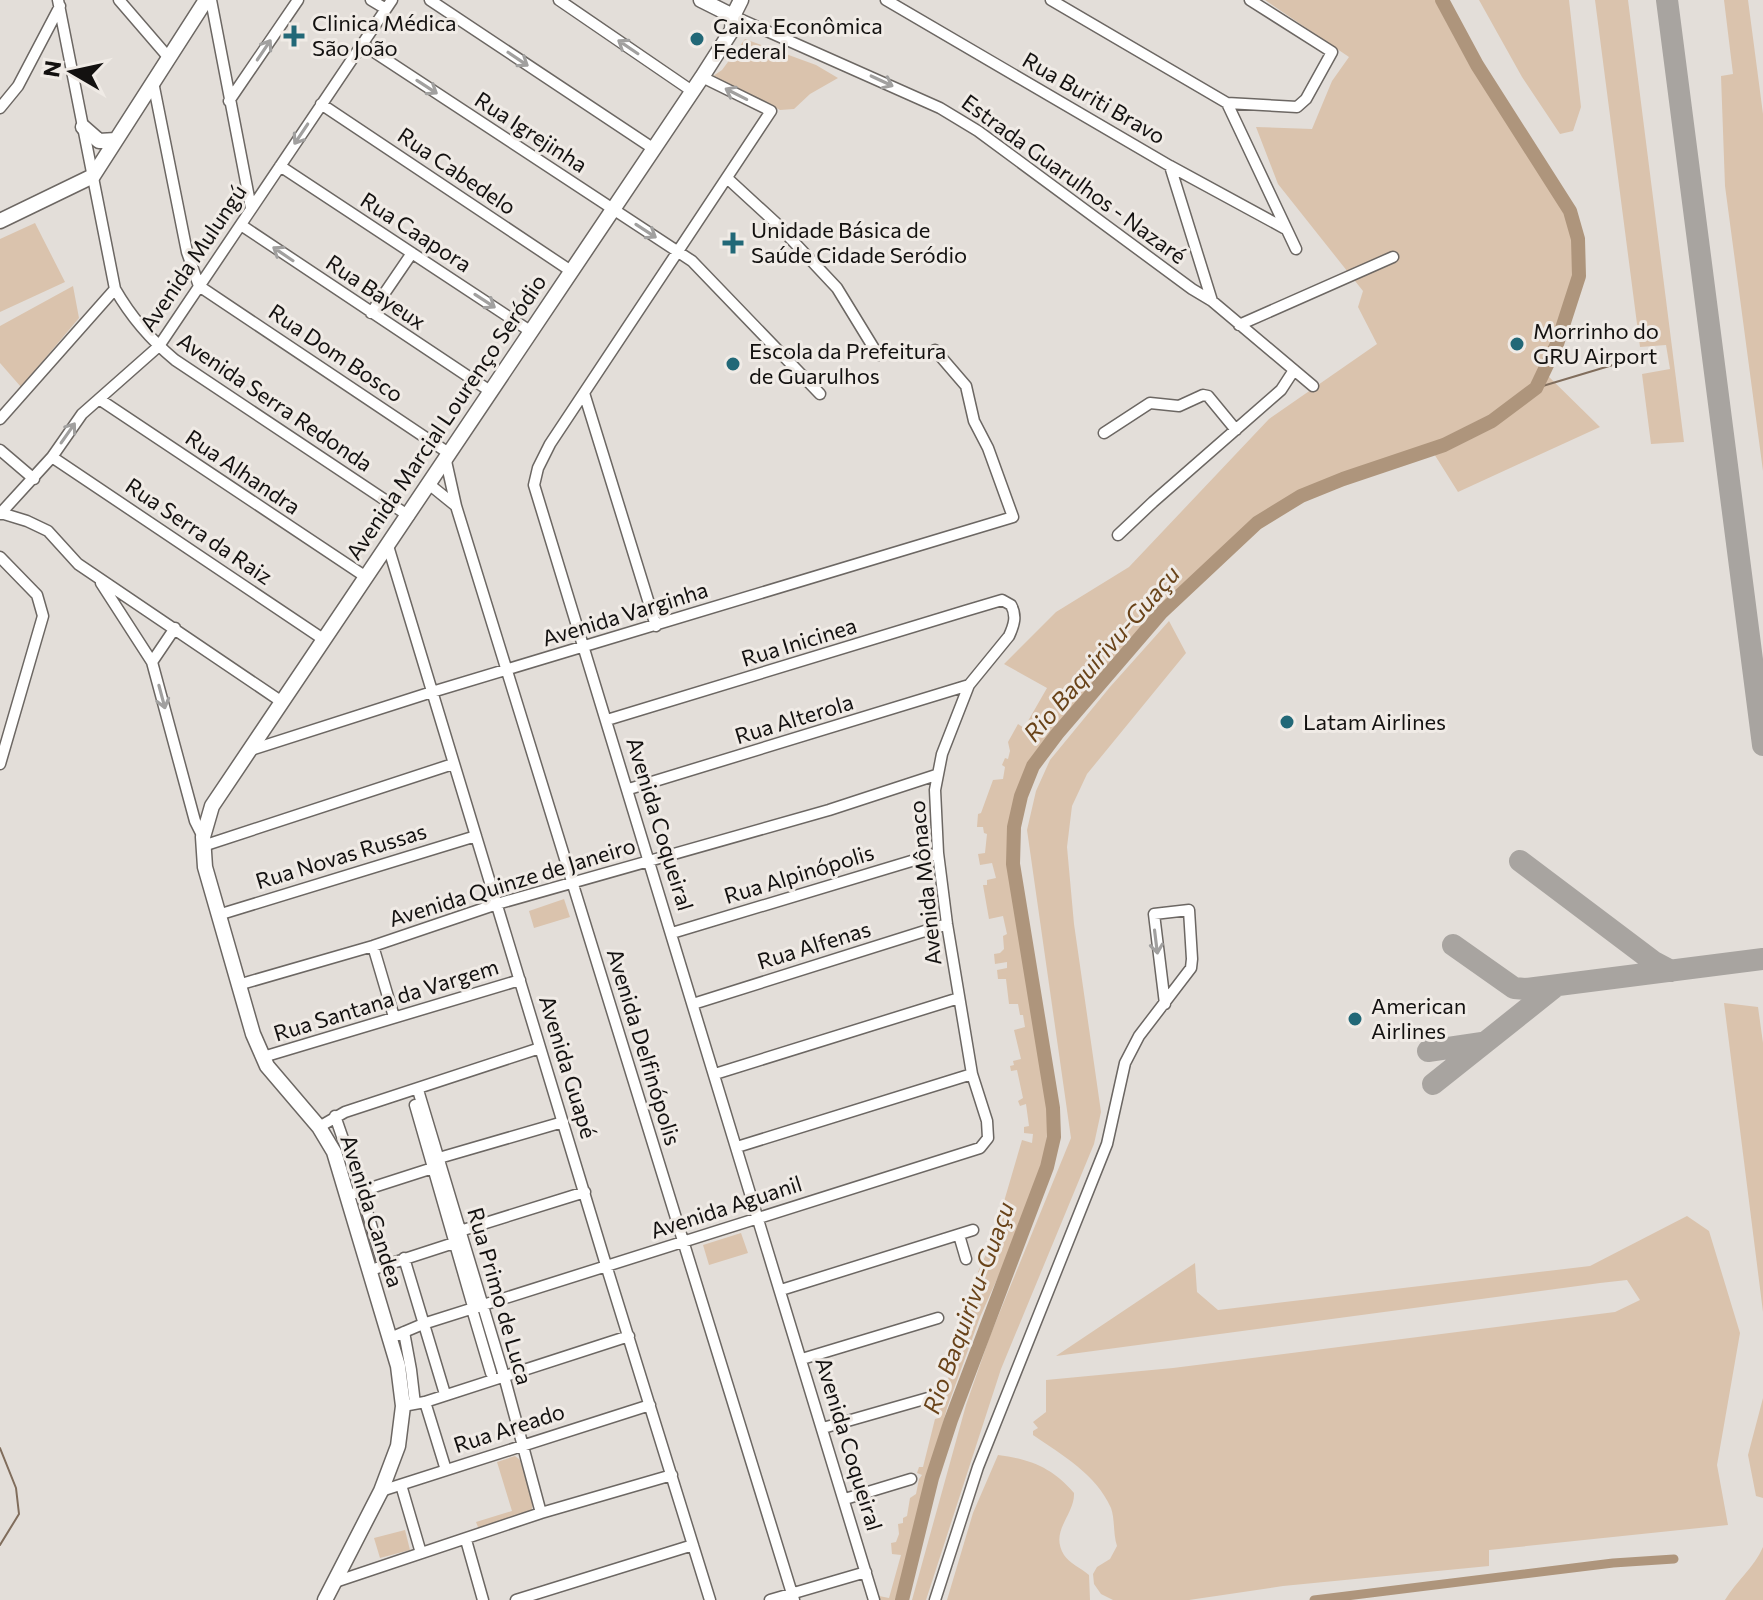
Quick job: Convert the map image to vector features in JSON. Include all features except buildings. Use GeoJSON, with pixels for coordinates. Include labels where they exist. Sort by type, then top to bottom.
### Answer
{"type":"FeatureCollection","features":[{"type":"Feature","properties":{"kind":"main road"},"geometry":{"type":"LineString","coordinates":[[0,221],[93,176],[208,0]]}},
{"type":"Feature","properties":{"kind":"main road"},"geometry":{"type":"LineString","coordinates":[[701,0],[733,16]]}},
{"type":"Feature","properties":{"kind":"main road","name":"Avenida Marcial Lourenço Seródio"},"geometry":{"type":"LineString","coordinates":[[203,841],[209,813],[249,750],[702,77],[732,30],[733,16],[741,0]]}},
{"type":"Feature","properties":{"kind":"main road"},"geometry":{"type":"LineString","coordinates":[[83,127],[99,141],[116,140]]}},
{"type":"Feature","properties":{"kind":"main road","name":"Avenida Candea"},"geometry":{"type":"LineString","coordinates":[[203,841],[205,867],[218,915],[263,1057],[276,1079],[319,1127],[354,1193],[397,1335],[398,1366],[414,1404],[381,1491],[325,1600]]}},
{"type":"Feature","properties":{"kind":"street"},"geometry":{"type":"LineString","coordinates":[[119,0],[169,58]]}},
{"type":"Feature","properties":{"kind":"street"},"geometry":{"type":"LineString","coordinates":[[208,0],[251,208]]}},
{"type":"Feature","properties":{"kind":"street"},"geometry":{"type":"LineString","coordinates":[[229,101],[298,0]]}},
{"type":"Feature","properties":{"kind":"street"},"geometry":{"type":"LineString","coordinates":[[371,0],[389,5]]}},
{"type":"Feature","properties":{"kind":"street"},"geometry":{"type":"LineString","coordinates":[[430,0],[654,149]]}},
{"type":"Feature","properties":{"kind":"street"},"geometry":{"type":"LineString","coordinates":[[559,0],[692,91]]}},
{"type":"Feature","properties":{"kind":"street","name":"Rua Buriti Bravo"},"geometry":{"type":"LineString","coordinates":[[886,0],[1170,166],[1284,228]]}},
{"type":"Feature","properties":{"kind":"street"},"geometry":{"type":"LineString","coordinates":[[1051,0],[1227,103],[1297,107],[1306,99],[1332,52],[1250,0]]}},
{"type":"Feature","properties":{"kind":"street"},"geometry":{"type":"LineString","coordinates":[[0,108],[18,86],[59,3]]}},
{"type":"Feature","properties":{"kind":"street"},"geometry":{"type":"LineString","coordinates":[[0,419],[115,289],[59,3]]}},
{"type":"Feature","properties":{"kind":"street","name":"Avenida Mulungú"},"geometry":{"type":"LineString","coordinates":[[0,514],[34,479],[82,414],[159,346],[389,5]]}},
{"type":"Feature","properties":{"kind":"street","name":"Estrada Guarulhos - Nazaré"},"geometry":{"type":"LineString","coordinates":[[733,16],[926,102],[978,131],[1212,301],[1313,386]]}},
{"type":"Feature","properties":{"kind":"street","name":"Rua Igrejinha"},"geometry":{"type":"LineString","coordinates":[[362,44],[679,252],[706,273],[820,394]]}},
{"type":"Feature","properties":{"kind":"street","name":"Avenida Coqueiral"},"geometry":{"type":"LineString","coordinates":[[702,77],[771,111],[542,458],[534,485],[874,1600]]}},
{"type":"Feature","properties":{"kind":"street"},"geometry":{"type":"LineString","coordinates":[[153,82],[187,252],[199,286]]}},
{"type":"Feature","properties":{"kind":"street"},"geometry":{"type":"LineString","coordinates":[[1227,103],[1296,249]]}},
{"type":"Feature","properties":{"kind":"street","name":"Rua Cabedelo"},"geometry":{"type":"LineString","coordinates":[[321,104],[571,271]]}},
{"type":"Feature","properties":{"kind":"street","name":"Rua Caapora"},"geometry":{"type":"LineString","coordinates":[[280,166],[530,331]]}},
{"type":"Feature","properties":{"kind":"street"},"geometry":{"type":"LineString","coordinates":[[1170,166],[1212,301]]}},
{"type":"Feature","properties":{"kind":"street"},"geometry":{"type":"LineString","coordinates":[[727,178],[776,223],[837,288],[878,355]]}},
{"type":"Feature","properties":{"kind":"street","name":"Rua Bayeux"},"geometry":{"type":"LineString","coordinates":[[241,225],[490,391]]}},
{"type":"Feature","properties":{"kind":"street"},"geometry":{"type":"LineString","coordinates":[[371,313],[412,253]]}},
{"type":"Feature","properties":{"kind":"street"},"geometry":{"type":"LineString","coordinates":[[1239,325],[1393,257]]}},
{"type":"Feature","properties":{"kind":"street"},"geometry":{"type":"LineString","coordinates":[[1192,289],[1198,286],[1204,274]]}},
{"type":"Feature","properties":{"kind":"street","name":"Rua Dom Bosco"},"geometry":{"type":"LineString","coordinates":[[199,286],[448,458]]}},
{"type":"Feature","properties":{"kind":"street","name":"Avenida Serra Redonda"},"geometry":{"type":"LineString","coordinates":[[115,289],[129,312],[159,346],[291,439],[409,516]]}},
{"type":"Feature","properties":{"kind":"street","name":"Avenida Varginha"},"geometry":{"type":"LineString","coordinates":[[249,750],[1013,517],[988,448],[974,421],[966,386],[935,350]]}},
{"type":"Feature","properties":{"kind":"street"},"geometry":{"type":"LineString","coordinates":[[1118,535],[1281,390],[1294,370]]}},
{"type":"Feature","properties":{"kind":"street"},"geometry":{"type":"LineString","coordinates":[[584,393],[656,626]]}},
{"type":"Feature","properties":{"kind":"street"},"geometry":{"type":"LineString","coordinates":[[1104,433],[1150,403],[1179,406],[1203,395],[1208,396],[1236,430]]}},
{"type":"Feature","properties":{"kind":"street","name":"Rua Alhandra"},"geometry":{"type":"LineString","coordinates":[[99,399],[366,577]]}},
{"type":"Feature","properties":{"kind":"street"},"geometry":{"type":"LineString","coordinates":[[0,450],[34,479]]}},
{"type":"Feature","properties":{"kind":"street","name":"Rua Serra da Raiz"},"geometry":{"type":"LineString","coordinates":[[52,457],[323,639]]}},
{"type":"Feature","properties":{"kind":"street","name":"Avenida Delfinópolis"},"geometry":{"type":"LineString","coordinates":[[448,458],[456,506],[793,1597]]}},
{"type":"Feature","properties":{"kind":"street"},"geometry":{"type":"LineString","coordinates":[[430,485],[456,506]]}},
{"type":"Feature","properties":{"kind":"street"},"geometry":{"type":"LineString","coordinates":[[13,500],[27,521]]}},
{"type":"Feature","properties":{"kind":"street"},"geometry":{"type":"LineString","coordinates":[[0,514],[27,521],[48,531],[70,556],[98,578],[282,702]]}},
{"type":"Feature","properties":{"kind":"street","name":"Avenida Guapé"},"geometry":{"type":"LineString","coordinates":[[388,546],[710,1600]]}},
{"type":"Feature","properties":{"kind":"street"},"geometry":{"type":"LineString","coordinates":[[0,557],[37,595],[43,616],[0,764]]}},
{"type":"Feature","properties":{"kind":"street"},"geometry":{"type":"LineString","coordinates":[[98,578],[152,662],[203,841],[453,764]]}},
{"type":"Feature","properties":{"kind":"street","name":"Avenida Mônaco"},"geometry":{"type":"LineString","coordinates":[[988,1138],[987,1121],[972,1074],[947,924],[938,853],[936,775],[969,685],[1013,627],[1014,611],[1002,600]]}},
{"type":"Feature","properties":{"kind":"street","name":"Rua Inicinea"},"geometry":{"type":"LineString","coordinates":[[607,720],[1002,600]]}},
{"type":"Feature","properties":{"kind":"street"},"geometry":{"type":"LineString","coordinates":[[152,662],[175,628]]}},
{"type":"Feature","properties":{"kind":"street","name":"Rua Alterola"},"geometry":{"type":"LineString","coordinates":[[629,789],[969,685]]}},
{"type":"Feature","properties":{"kind":"street","name":"Avenida Quinze de Janeiro"},"geometry":{"type":"LineString","coordinates":[[238,985],[373,946],[497,904],[829,810],[936,775]]}},
{"type":"Feature","properties":{"kind":"street","name":"Rua Novas Russas"},"geometry":{"type":"LineString","coordinates":[[218,915],[476,836]]}},
{"type":"Feature","properties":{"kind":"street","name":"Rua Alpinópolis"},"geometry":{"type":"LineString","coordinates":[[672,933],[938,853]]}},
{"type":"Feature","properties":{"kind":"street"},"geometry":{"type":"LineString","coordinates":[[935,1600],[978,1467],[1107,1144],[1125,1063],[1139,1036],[1165,1004],[1191,968],[1189,910],[1154,914],[1165,1004]]}},
{"type":"Feature","properties":{"kind":"street","name":"Rua Alfenas"},"geometry":{"type":"LineString","coordinates":[[693,1004],[947,924]]}},
{"type":"Feature","properties":{"kind":"street"},"geometry":{"type":"LineString","coordinates":[[373,946],[394,1017]]}},
{"type":"Feature","properties":{"kind":"street","name":"Rua Santana da Vargem"},"geometry":{"type":"LineString","coordinates":[[263,1057],[520,980]]}},
{"type":"Feature","properties":{"kind":"street"},"geometry":{"type":"LineString","coordinates":[[715,1074],[959,998]]}},
{"type":"Feature","properties":{"kind":"street"},"geometry":{"type":"LineString","coordinates":[[319,1127],[335,1116],[540,1048]]}},
{"type":"Feature","properties":{"kind":"street"},"geometry":{"type":"LineString","coordinates":[[737,1147],[972,1074]]}},
{"type":"Feature","properties":{"kind":"street","name":"Rua Primo de Luca"},"geometry":{"type":"LineString","coordinates":[[418,1090],[475,1306],[504,1376],[541,1513]]}},
{"type":"Feature","properties":{"kind":"street"},"geometry":{"type":"LineString","coordinates":[[415,1105],[437,1164]]}},
{"type":"Feature","properties":{"kind":"street"},"geometry":{"type":"LineString","coordinates":[[335,1116],[354,1193],[563,1122]]}},
{"type":"Feature","properties":{"kind":"street","name":"Avenida Aguanil"},"geometry":{"type":"LineString","coordinates":[[397,1335],[475,1306],[980,1148],[988,1138]]}},
{"type":"Feature","properties":{"kind":"street"},"geometry":{"type":"LineString","coordinates":[[376,1268],[585,1192]]}},
{"type":"Feature","properties":{"kind":"street"},"geometry":{"type":"LineString","coordinates":[[781,1290],[973,1230]]}},
{"type":"Feature","properties":{"kind":"street"},"geometry":{"type":"LineString","coordinates":[[959,1235],[966,1259]]}},
{"type":"Feature","properties":{"kind":"street"},"geometry":{"type":"LineString","coordinates":[[404,1258],[445,1394]]}},
{"type":"Feature","properties":{"kind":"street"},"geometry":{"type":"LineString","coordinates":[[475,1306],[491,1373]]}},
{"type":"Feature","properties":{"kind":"street"},"geometry":{"type":"LineString","coordinates":[[802,1359],[938,1318]]}},
{"type":"Feature","properties":{"kind":"street"},"geometry":{"type":"LineString","coordinates":[[446,1470],[414,1404],[629,1336]]}},
{"type":"Feature","properties":{"kind":"street"},"geometry":{"type":"LineString","coordinates":[[823,1428],[935,1396]]}},
{"type":"Feature","properties":{"kind":"street","name":"Rua Areado"},"geometry":{"type":"LineString","coordinates":[[381,1491],[650,1405]]}},
{"type":"Feature","properties":{"kind":"street"},"geometry":{"type":"LineString","coordinates":[[335,1582],[541,1513],[672,1475]]}},
{"type":"Feature","properties":{"kind":"street"},"geometry":{"type":"LineString","coordinates":[[845,1499],[911,1479]]}},
{"type":"Feature","properties":{"kind":"street"},"geometry":{"type":"LineString","coordinates":[[401,1485],[421,1553]]}},
{"type":"Feature","properties":{"kind":"street"},"geometry":{"type":"LineString","coordinates":[[466,1540],[483,1600]]}},
{"type":"Feature","properties":{"kind":"street"},"geometry":{"type":"LineString","coordinates":[[516,1600],[693,1545]]}},
{"type":"Feature","properties":{"kind":"street"},"geometry":{"type":"LineString","coordinates":[[770,1600],[793,1597],[866,1572]]}},
{"type":"Feature","properties":{"kind":"shaded area"},"geometry":{"type":"Polygon","coordinates":[[[1265,0],[1442,0],[1477,65],[1570,211],[1579,252],[1577,284],[1544,372],[1600,427],[1458,492],[1431,449],[1301,496],[1216,553],[1049,746],[1044,743],[1026,768],[1016,797],[1009,864],[1035,1029],[1044,1067],[1048,1105],[1046,1159],[1026,1215],[980,1317],[947,1408],[895,1600],[879,1600],[879,1596],[889,1598],[901,1555],[892,1554],[891,1543],[896,1542],[898,1524],[903,1523],[910,1498],[916,1494],[922,1475],[917,1473],[919,1467],[923,1467],[935,1419],[939,1418],[940,1411],[935,1410],[940,1392],[944,1392],[950,1373],[953,1374],[965,1335],[957,1333],[959,1322],[968,1322],[981,1287],[984,1276],[978,1272],[993,1239],[1022,1140],[1032,1143],[1033,1134],[1024,1133],[1024,1127],[1029,1126],[1026,1104],[1020,1106],[1018,1101],[1023,1098],[1017,1070],[1011,1071],[1010,1066],[1014,1065],[1013,1061],[1021,1059],[1014,1030],[1025,1027],[1023,1015],[1020,1015],[1018,1004],[1009,1004],[1006,979],[998,979],[997,970],[1007,968],[1007,962],[995,964],[994,954],[1004,949],[1003,936],[1007,934],[1003,916],[989,919],[983,885],[987,885],[987,880],[996,878],[992,863],[980,865],[978,854],[985,853],[987,834],[983,827],[977,827],[978,814],[993,780],[1003,779],[1005,767],[1002,765],[1010,751],[1008,742],[1018,724],[1024,728],[1047,688],[1004,664],[1056,612],[1129,567],[1269,419],[1377,344],[1358,307],[1363,291],[1278,184],[1256,127],[1312,129],[1332,81],[1349,57],[1265,0]]]}},
{"type":"Feature","properties":{"kind":"shaded area"},"geometry":{"type":"Polygon","coordinates":[[[1479,0],[1569,0],[1581,107],[1573,131],[1560,134],[1522,77],[1479,0]]]}},
{"type":"Feature","properties":{"kind":"shaded area"},"geometry":{"type":"Polygon","coordinates":[[[1595,0],[1628,0],[1684,442],[1651,444],[1642,374],[1670,369],[1666,345],[1640,347],[1595,0]]]}},
{"type":"Feature","properties":{"kind":"shaded area"},"geometry":{"type":"Polygon","coordinates":[[[1724,0],[1748,0],[1763,114],[1763,471],[1725,186],[1721,76],[1733,74],[1724,0]]]}},
{"type":"Feature","properties":{"kind":"shaded area"},"geometry":{"type":"Polygon","coordinates":[[[745,39],[816,65],[838,78],[810,94],[794,109],[780,110],[713,76],[722,70],[745,39]]]}},
{"type":"Feature","properties":{"kind":"shaded area"},"geometry":{"type":"Polygon","coordinates":[[[35,223],[65,282],[0,312],[0,239],[35,223]]]}},
{"type":"Feature","properties":{"kind":"shaded area"},"geometry":{"type":"Polygon","coordinates":[[[73,286],[79,318],[21,387],[0,363],[0,326],[73,286]]]}},
{"type":"Feature","properties":{"kind":"shaded area"},"geometry":{"type":"Polygon","coordinates":[[[1169,621],[1186,653],[1087,774],[1072,806],[1067,847],[1074,924],[1101,1112],[1094,1144],[1001,1369],[926,1600],[912,1600],[966,1405],[990,1336],[1071,1138],[1027,830],[1036,791],[1050,760],[1169,621]]]}},
{"type":"Feature","properties":{"kind":"shaded area"},"geometry":{"type":"Polygon","coordinates":[[[564,899],[570,917],[534,928],[529,911],[564,899]]]}},
{"type":"Feature","properties":{"kind":"shaded area"},"geometry":{"type":"Polygon","coordinates":[[[1724,1003],[1758,1007],[1763,1043],[1763,1312],[1724,1003]]]}},
{"type":"Feature","properties":{"kind":"shaded area"},"geometry":{"type":"Polygon","coordinates":[[[1687,1216],[1709,1231],[1740,1333],[1717,1465],[1728,1525],[1489,1550],[1489,1566],[1283,1586],[1189,1600],[1113,1600],[1101,1594],[1094,1584],[1093,1574],[1097,1567],[1110,1559],[1117,1546],[1112,1512],[1105,1496],[1087,1475],[1033,1435],[1038,1428],[1033,1422],[1046,1412],[1046,1380],[1173,1368],[1615,1312],[1640,1300],[1627,1280],[1056,1356],[1195,1263],[1197,1292],[1218,1310],[1590,1266],[1687,1216]]]}},
{"type":"Feature","properties":{"kind":"shaded area"},"geometry":{"type":"Polygon","coordinates":[[[741,1233],[748,1253],[709,1265],[703,1245],[741,1233]]]}},
{"type":"Feature","properties":{"kind":"shaded area"},"geometry":{"type":"Polygon","coordinates":[[[1763,1398],[1763,1498],[1756,1496],[1748,1455],[1763,1398]]]}},
{"type":"Feature","properties":{"kind":"shaded area"},"geometry":{"type":"Polygon","coordinates":[[[998,1455],[1040,1466],[1058,1477],[1074,1493],[1059,1538],[1060,1546],[1066,1558],[1089,1575],[1090,1600],[947,1600],[973,1513],[998,1455]]]}},
{"type":"Feature","properties":{"kind":"shaded area"},"geometry":{"type":"Polygon","coordinates":[[[515,1456],[520,1460],[533,1502],[531,1513],[480,1532],[476,1522],[512,1511],[497,1462],[515,1456]]]}},
{"type":"Feature","properties":{"kind":"shaded area"},"geometry":{"type":"Polygon","coordinates":[[[405,1530],[410,1550],[380,1558],[374,1538],[405,1530]]]}},
{"type":"Feature","properties":{"kind":"shaded area"},"geometry":{"type":"Polygon","coordinates":[[[1763,1547],[1763,1600],[1725,1600],[1755,1561],[1763,1547]]]}},
{"type":"Feature","properties":{"kind":"waterway","name":"Rio Baquirivu-Guaçu"},"geometry":{"type":"LineString","coordinates":[[902,1600],[932,1478],[951,1420],[1047,1167],[1054,1137],[1053,1108],[1013,864],[1014,827],[1021,796],[1033,766],[1161,613],[1257,523],[1301,496],[1444,445],[1492,421],[1536,388],[1557,344],[1579,276],[1578,239],[1570,211],[1477,65],[1442,0]]}},
{"type":"Feature","properties":{"kind":"waterway"},"geometry":{"type":"LineString","coordinates":[[1536,388],[1616,364]]}},
{"type":"Feature","properties":{"kind":"waterway"},"geometry":{"type":"LineString","coordinates":[[0,1448],[16,1488],[19,1514],[0,1545]]}},
{"type":"Feature","properties":{"kind":"waterway"},"geometry":{"type":"LineString","coordinates":[[1314,1600],[1613,1563],[1674,1559]]}},
{"type":"Feature","properties":{"kind":"taxiway"},"geometry":{"type":"LineString","coordinates":[[1667,0],[1763,745]]}},
{"type":"Feature","properties":{"kind":"taxiway"},"geometry":{"type":"LineString","coordinates":[[1520,861],[1654,962],[1671,971]]}},
{"type":"Feature","properties":{"kind":"taxiway"},"geometry":{"type":"LineString","coordinates":[[1453,945],[1514,988],[1527,989],[1763,959]]}},
{"type":"Feature","properties":{"kind":"taxiway"},"geometry":{"type":"LineString","coordinates":[[1433,1084],[1556,986]]}},
{"type":"Feature","properties":{"kind":"taxiway"},"geometry":{"type":"LineString","coordinates":[[1428,1051],[1482,1043]]}},
{"type":"Feature","properties":{"kind":"place","name":"Clinica Médica São João"},"geometry":{"type":"Point","coordinates":[294,36]}},
{"type":"Feature","properties":{"kind":"place","name":"Caixa Econômica Federal"},"geometry":{"type":"Point","coordinates":[697,39]}},
{"type":"Feature","properties":{"kind":"place","name":"Unidade Básica de Saúde Cidade Seródio"},"geometry":{"type":"Point","coordinates":[733,243]}},
{"type":"Feature","properties":{"kind":"place","name":"Morrinho do GRU Airport"},"geometry":{"type":"Point","coordinates":[1517,344]}},
{"type":"Feature","properties":{"kind":"place","name":"Escola da Prefeitura de Guarulhos"},"geometry":{"type":"Point","coordinates":[733,364]}},
{"type":"Feature","properties":{"kind":"place","name":"Latam Airlines"},"geometry":{"type":"Point","coordinates":[1287,722]}},
{"type":"Feature","properties":{"kind":"place","name":"American Airlines"},"geometry":{"type":"Point","coordinates":[1355,1019]}}]}
